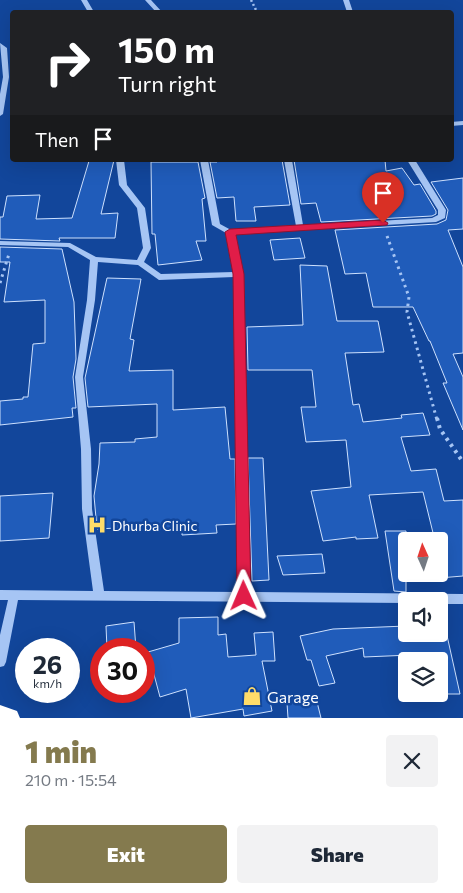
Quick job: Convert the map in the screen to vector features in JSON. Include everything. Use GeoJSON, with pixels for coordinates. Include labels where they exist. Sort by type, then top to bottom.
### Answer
{"type":"FeatureCollection","features":[{"type":"Feature","properties":{"kind":"highway"},"geometry":{"type":"LineString","coordinates":[[0,715],[10,718]]}},
{"type":"Feature","properties":{"kind":"street"},"geometry":{"type":"LineString","coordinates":[[148,0],[157,10]]}},
{"type":"Feature","properties":{"kind":"street"},"geometry":{"type":"LineString","coordinates":[[0,46],[4,48],[6,76],[0,114]]}},
{"type":"Feature","properties":{"kind":"street"},"geometry":{"type":"LineString","coordinates":[[120,162],[123,185],[142,208],[147,248],[140,263]]}},
{"type":"Feature","properties":{"kind":"street"},"geometry":{"type":"LineString","coordinates":[[204,162],[216,224],[230,232],[433,220],[442,216],[442,210],[412,162]]}},
{"type":"Feature","properties":{"kind":"street"},"geometry":{"type":"LineString","coordinates":[[288,162],[300,228]]}},
{"type":"Feature","properties":{"kind":"street"},"geometry":{"type":"LineString","coordinates":[[230,232],[238,274],[244,596]]}},
{"type":"Feature","properties":{"kind":"street"},"geometry":{"type":"LineString","coordinates":[[0,243],[70,245],[94,259],[140,263],[159,277],[238,274]]}},
{"type":"Feature","properties":{"kind":"street"},"geometry":{"type":"LineString","coordinates":[[94,259],[91,300],[79,377],[86,449],[87,509],[99,596]]}},
{"type":"Feature","properties":{"kind":"street"},"geometry":{"type":"LineString","coordinates":[[0,595],[463,599]]}},
{"type":"Feature","properties":{"kind":"street"},"geometry":{"type":"LineString","coordinates":[[0,662],[14,595]]}},
{"type":"Feature","properties":{"kind":"path"},"geometry":{"type":"LineString","coordinates":[[383,223],[408,297],[407,312],[440,429],[463,462]]}},
{"type":"Feature","properties":{"kind":"path"},"geometry":{"type":"LineString","coordinates":[[0,284],[12,244]]}},
{"type":"Feature","properties":{"kind":"building"},"geometry":{"type":"Polygon","coordinates":[[[89,162],[114,162],[101,214],[118,213],[115,238],[59,238],[60,241],[0,239],[0,217],[3,217],[7,196],[40,195],[36,219],[72,218],[89,162]]]}},
{"type":"Feature","properties":{"kind":"building"},"geometry":{"type":"Polygon","coordinates":[[[151,162],[198,162],[205,198],[202,199],[206,241],[196,241],[202,260],[158,265],[155,234],[152,234],[151,162]]]}},
{"type":"Feature","properties":{"kind":"building"},"geometry":{"type":"Polygon","coordinates":[[[210,162],[282,162],[290,205],[254,207],[256,221],[236,221],[234,197],[217,198],[210,162]]]}},
{"type":"Feature","properties":{"kind":"building"},"geometry":{"type":"Polygon","coordinates":[[[294,162],[385,162],[386,171],[402,168],[414,185],[420,184],[436,214],[432,216],[321,222],[316,203],[301,204],[294,162]]]}},
{"type":"Feature","properties":{"kind":"building"},"geometry":{"type":"Polygon","coordinates":[[[463,178],[463,229],[448,230],[463,267],[463,353],[453,354],[463,377],[463,430],[443,383],[447,383],[430,341],[413,307],[373,307],[366,273],[345,274],[335,230],[437,224],[446,220],[448,210],[431,182],[463,178]]]}},
{"type":"Feature","properties":{"kind":"building"},"geometry":{"type":"Polygon","coordinates":[[[300,238],[305,258],[274,260],[270,240],[300,238]]]}},
{"type":"Feature","properties":{"kind":"building"},"geometry":{"type":"Polygon","coordinates":[[[0,247],[62,249],[74,302],[76,359],[73,377],[76,408],[72,408],[73,417],[0,425],[0,401],[28,397],[33,344],[45,343],[45,300],[4,302],[10,262],[0,262],[0,247]]]}},
{"type":"Feature","properties":{"kind":"building"},"geometry":{"type":"Polygon","coordinates":[[[300,265],[327,266],[337,321],[378,321],[384,352],[345,353],[353,405],[359,404],[363,422],[402,418],[401,415],[423,413],[430,435],[401,437],[411,471],[436,469],[444,501],[463,500],[463,576],[448,577],[448,532],[433,532],[423,492],[369,495],[378,538],[356,539],[356,537],[323,541],[311,491],[351,487],[346,440],[306,442],[301,407],[316,407],[312,370],[248,370],[247,327],[303,325],[300,265]]]}},
{"type":"Feature","properties":{"kind":"building"},"geometry":{"type":"Polygon","coordinates":[[[107,278],[141,279],[130,339],[134,340],[129,371],[173,370],[173,410],[225,407],[230,459],[235,459],[236,524],[216,525],[217,533],[182,535],[182,528],[137,530],[137,527],[97,529],[94,496],[100,443],[135,442],[135,439],[157,437],[157,404],[88,407],[85,378],[107,278]]]}},
{"type":"Feature","properties":{"kind":"building"},"geometry":{"type":"Polygon","coordinates":[[[248,458],[263,458],[269,580],[252,581],[248,458]]]}},
{"type":"Feature","properties":{"kind":"building"},"geometry":{"type":"Polygon","coordinates":[[[53,493],[49,538],[0,541],[0,496],[53,493]]]}},
{"type":"Feature","properties":{"kind":"building"},"geometry":{"type":"Polygon","coordinates":[[[385,531],[406,531],[398,532],[398,582],[406,582],[406,592],[394,591],[385,531]]]}},
{"type":"Feature","properties":{"kind":"building"},"geometry":{"type":"Polygon","coordinates":[[[322,554],[325,573],[283,575],[277,556],[322,554]]]}},
{"type":"Feature","properties":{"kind":"building"},"geometry":{"type":"Polygon","coordinates":[[[218,617],[218,635],[226,634],[228,657],[256,655],[254,633],[273,632],[275,661],[262,661],[272,711],[244,716],[243,709],[191,718],[186,689],[160,697],[155,678],[155,650],[179,643],[179,618],[218,617]]]}},
{"type":"Feature","properties":{"kind":"building"},"geometry":{"type":"Polygon","coordinates":[[[134,622],[135,638],[107,638],[106,626],[134,622]]]}},
{"type":"Feature","properties":{"kind":"building"},"geometry":{"type":"Polygon","coordinates":[[[398,626],[398,642],[448,642],[448,640],[460,694],[448,694],[448,652],[398,652],[398,656],[364,657],[363,648],[326,656],[335,683],[319,686],[311,660],[307,660],[300,636],[333,629],[398,626]]]}},
{"type":"Feature","properties":{"kind":"building"},"geometry":{"type":"Polygon","coordinates":[[[316,698],[321,718],[288,718],[287,703],[316,698]]]}},
{"type":"Feature","properties":{"kind":"place","name":"Dhurba Clinic"},"geometry":{"type":"Point","coordinates":[97,525]}},
{"type":"Feature","properties":{"kind":"place","name":"Garage"},"geometry":{"type":"Point","coordinates":[252,696]}},
{"type":"Feature","properties":{"kind":"route"},"geometry":{"type":"LineString","coordinates":[[244,596],[238,274],[230,232],[383,223]]}}]}
